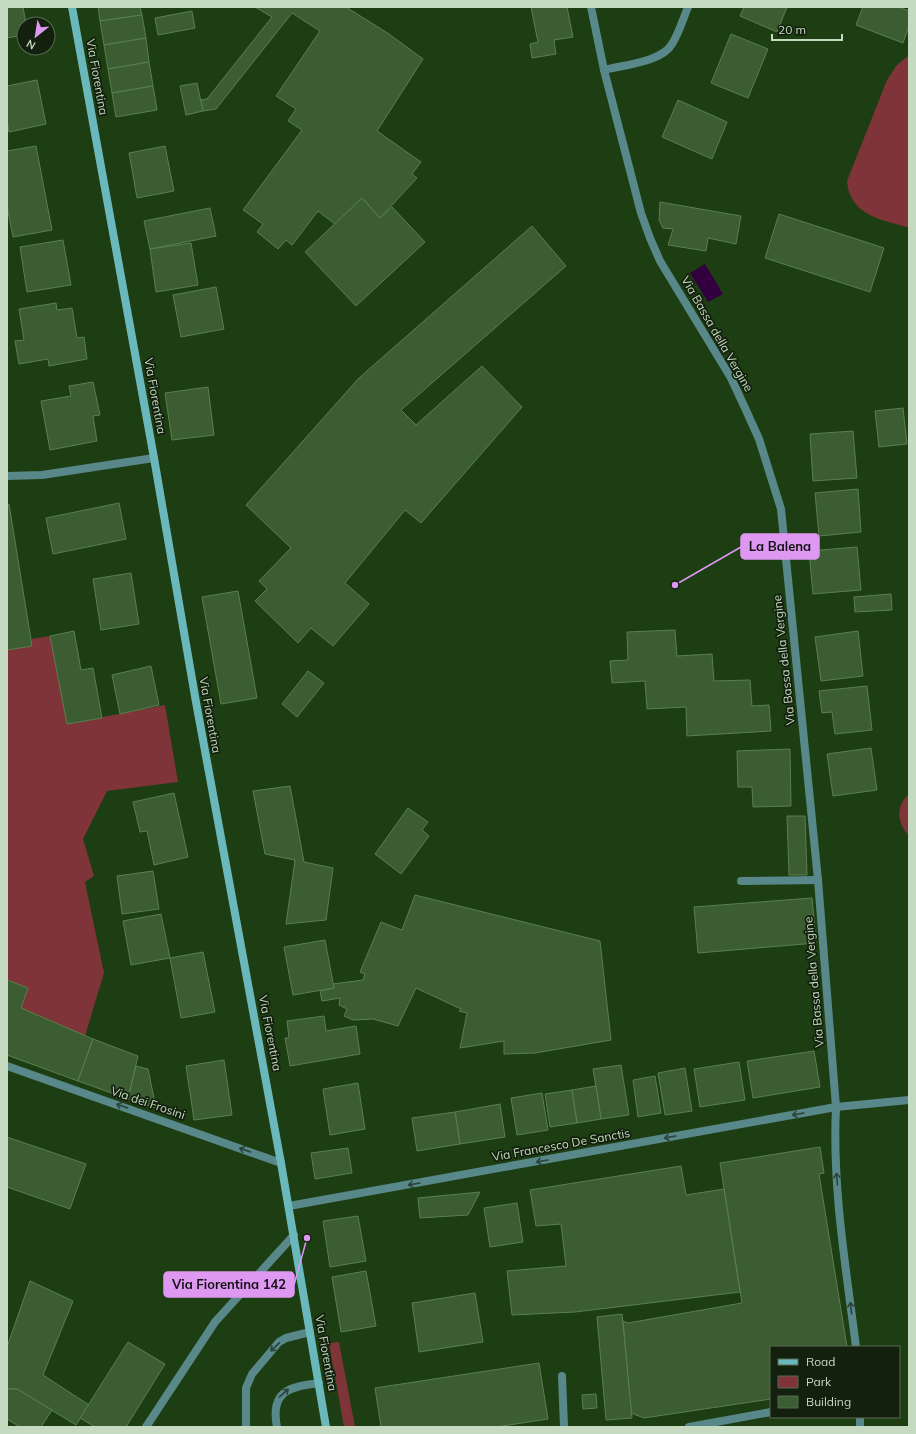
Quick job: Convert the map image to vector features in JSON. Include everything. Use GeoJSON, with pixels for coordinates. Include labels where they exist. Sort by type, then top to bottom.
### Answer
{"type":"FeatureCollection","features":[{"type":"Feature","properties":{"kind":"street","name":"Via Fiorentina"},"geometry":{"type":"LineString","coordinates":[[72,7],[154,458],[196,702],[282,1163],[326,1427]]}},
{"type":"Feature","properties":{"kind":"street","name":"Via Bassa della Vergine"},"geometry":{"type":"LineString","coordinates":[[590,7],[604,70],[641,213],[650,238],[660,261],[730,378],[739,396],[759,439],[781,509],[818,880],[836,1107],[834,1138],[838,1192],[856,1346]]}},
{"type":"Feature","properties":{"kind":"street"},"geometry":{"type":"LineString","coordinates":[[604,70],[660,56],[672,45],[688,7]]}},
{"type":"Feature","properties":{"kind":"street"},"geometry":{"type":"LineString","coordinates":[[7,476],[42,475],[154,458]]}},
{"type":"Feature","properties":{"kind":"street"},"geometry":{"type":"LineString","coordinates":[[741,881],[818,880]]}},
{"type":"Feature","properties":{"kind":"street","name":"Via dei Frosini"},"geometry":{"type":"LineString","coordinates":[[7,1066],[282,1163]]}},
{"type":"Feature","properties":{"kind":"street","name":"Via Francesco De Sanctis"},"geometry":{"type":"LineString","coordinates":[[289,1206],[836,1107],[909,1100]]}},
{"type":"Feature","properties":{"kind":"street"},"geometry":{"type":"LineString","coordinates":[[146,1427],[215,1322],[294,1235]]}},
{"type":"Feature","properties":{"kind":"street"},"geometry":{"type":"LineString","coordinates":[[246,1427],[246,1388],[252,1374],[267,1354],[279,1342],[286,1338],[310,1332]]}},
{"type":"Feature","properties":{"kind":"street"},"geometry":{"type":"LineString","coordinates":[[562,1376],[564,1427]]}},
{"type":"Feature","properties":{"kind":"street"},"geometry":{"type":"LineString","coordinates":[[277,1427],[275,1408],[281,1396],[292,1387],[319,1383]]}},
{"type":"Feature","properties":{"kind":"street"},"geometry":{"type":"LineString","coordinates":[[689,1427],[770,1412]]}},
{"type":"Feature","properties":{"kind":"green space"},"geometry":{"type":"Polygon","coordinates":[[[909,55],[909,228],[878,218],[861,209],[854,202],[849,193],[847,181],[887,80],[897,65],[909,55]]]}},
{"type":"Feature","properties":{"kind":"green space"},"geometry":{"type":"Polygon","coordinates":[[[50,636],[67,724],[165,705],[178,782],[107,791],[83,839],[94,876],[85,882],[104,973],[85,1036],[21,1008],[28,988],[7,980],[7,650],[32,646],[31,639],[50,636]]]}},
{"type":"Feature","properties":{"kind":"green space"},"geometry":{"type":"Polygon","coordinates":[[[909,794],[909,836],[902,826],[899,815],[901,804],[909,794]]]}},
{"type":"Feature","properties":{"kind":"green space"},"geometry":{"type":"Polygon","coordinates":[[[339,1342],[355,1427],[344,1427],[329,1343],[339,1342]]]}},
{"type":"Feature","properties":{"kind":"shaded area"},"geometry":{"type":"Polygon","coordinates":[[[705,264],[723,294],[708,302],[690,273],[705,264]]]}},
{"type":"Feature","properties":{"kind":"building"},"geometry":{"type":"Polygon","coordinates":[[[7,7],[23,7],[25,16],[16,16],[16,36],[7,38],[7,7]]]}},
{"type":"Feature","properties":{"kind":"building"},"geometry":{"type":"Polygon","coordinates":[[[98,7],[140,7],[142,15],[100,21],[98,7]]]}},
{"type":"Feature","properties":{"kind":"building"},"geometry":{"type":"Polygon","coordinates":[[[255,7],[346,7],[389,34],[423,59],[377,131],[421,162],[412,174],[417,178],[380,218],[362,198],[335,224],[318,211],[292,245],[286,240],[278,249],[257,232],[263,224],[243,210],[302,130],[288,121],[296,109],[276,96],[320,31],[292,13],[216,109],[203,111],[201,100],[207,99],[272,17],[255,7]]]}},
{"type":"Feature","properties":{"kind":"building"},"geometry":{"type":"Polygon","coordinates":[[[531,7],[567,7],[573,37],[554,40],[556,54],[532,58],[530,44],[538,42],[531,7]]]}},
{"type":"Feature","properties":{"kind":"building"},"geometry":{"type":"Polygon","coordinates":[[[744,7],[787,7],[777,32],[740,16],[744,7]]]}},
{"type":"Feature","properties":{"kind":"building"},"geometry":{"type":"Polygon","coordinates":[[[863,7],[898,7],[909,11],[909,26],[903,43],[856,25],[863,7]]]}},
{"type":"Feature","properties":{"kind":"building"},"geometry":{"type":"Polygon","coordinates":[[[192,11],[195,28],[158,35],[155,18],[192,11]]]}},
{"type":"Feature","properties":{"kind":"building"},"geometry":{"type":"Polygon","coordinates":[[[142,15],[146,38],[104,45],[100,21],[142,15]]]}},
{"type":"Feature","properties":{"kind":"building"},"geometry":{"type":"Polygon","coordinates":[[[731,34],[768,49],[748,98],[711,83],[731,34]]]}},
{"type":"Feature","properties":{"kind":"building"},"geometry":{"type":"Polygon","coordinates":[[[146,38],[149,62],[108,69],[104,45],[146,38]]]}},
{"type":"Feature","properties":{"kind":"building"},"geometry":{"type":"Polygon","coordinates":[[[149,62],[153,86],[112,93],[108,69],[149,62]]]}},
{"type":"Feature","properties":{"kind":"building"},"geometry":{"type":"Polygon","coordinates":[[[37,80],[46,124],[9,132],[7,120],[7,86],[37,80]]]}},
{"type":"Feature","properties":{"kind":"building"},"geometry":{"type":"Polygon","coordinates":[[[197,83],[203,111],[186,115],[180,86],[197,83]]]}},
{"type":"Feature","properties":{"kind":"building"},"geometry":{"type":"Polygon","coordinates":[[[153,86],[157,110],[116,117],[112,93],[153,86]]]}},
{"type":"Feature","properties":{"kind":"building"},"geometry":{"type":"Polygon","coordinates":[[[678,100],[727,122],[712,159],[662,137],[678,100]]]}},
{"type":"Feature","properties":{"kind":"building"},"geometry":{"type":"Polygon","coordinates":[[[36,146],[52,230],[13,237],[7,206],[7,151],[36,146]]]}},
{"type":"Feature","properties":{"kind":"building"},"geometry":{"type":"Polygon","coordinates":[[[165,146],[174,191],[137,198],[129,153],[165,146]]]}},
{"type":"Feature","properties":{"kind":"building"},"geometry":{"type":"Polygon","coordinates":[[[362,198],[380,218],[392,207],[425,242],[356,306],[305,252],[362,198]]]}},
{"type":"Feature","properties":{"kind":"building"},"geometry":{"type":"Polygon","coordinates":[[[660,202],[741,216],[736,244],[708,238],[706,251],[668,245],[673,229],[663,228],[659,220],[660,202]]]}},
{"type":"Feature","properties":{"kind":"building"},"geometry":{"type":"Polygon","coordinates":[[[210,208],[216,236],[150,249],[144,221],[210,208]]]}},
{"type":"Feature","properties":{"kind":"building"},"geometry":{"type":"Polygon","coordinates":[[[779,214],[884,248],[870,292],[765,258],[779,214]]]}},
{"type":"Feature","properties":{"kind":"building"},"geometry":{"type":"Polygon","coordinates":[[[532,226],[566,266],[401,410],[416,425],[482,366],[522,407],[421,523],[405,510],[345,583],[369,604],[333,646],[311,628],[298,643],[255,601],[267,589],[259,581],[291,548],[246,505],[359,378],[532,226]]]}},
{"type":"Feature","properties":{"kind":"building"},"geometry":{"type":"Polygon","coordinates":[[[63,240],[71,285],[27,292],[20,247],[63,240]]]}},
{"type":"Feature","properties":{"kind":"building"},"geometry":{"type":"Polygon","coordinates":[[[191,243],[198,285],[156,292],[150,249],[191,243]]]}},
{"type":"Feature","properties":{"kind":"building"},"geometry":{"type":"Polygon","coordinates":[[[216,287],[224,329],[181,337],[173,295],[216,287]]]}},
{"type":"Feature","properties":{"kind":"building"},"geometry":{"type":"Polygon","coordinates":[[[56,303],[57,310],[72,308],[77,338],[84,337],[87,359],[49,366],[48,359],[19,364],[15,341],[24,340],[19,309],[56,303]]]}},
{"type":"Feature","properties":{"kind":"building"},"geometry":{"type":"Polygon","coordinates":[[[93,382],[100,415],[93,416],[97,441],[50,450],[41,401],[71,396],[69,386],[93,382]]]}},
{"type":"Feature","properties":{"kind":"building"},"geometry":{"type":"Polygon","coordinates":[[[208,387],[214,435],[172,440],[165,393],[208,387]]]}},
{"type":"Feature","properties":{"kind":"building"},"geometry":{"type":"Polygon","coordinates":[[[903,408],[907,444],[879,447],[875,411],[903,408]]]}},
{"type":"Feature","properties":{"kind":"building"},"geometry":{"type":"Polygon","coordinates":[[[853,431],[857,478],[813,481],[810,434],[853,431]]]}},
{"type":"Feature","properties":{"kind":"building"},"geometry":{"type":"Polygon","coordinates":[[[858,489],[861,532],[819,536],[815,493],[858,489]]]}},
{"type":"Feature","properties":{"kind":"building"},"geometry":{"type":"Polygon","coordinates":[[[119,503],[126,539],[53,554],[46,518],[119,503]]]}},
{"type":"Feature","properties":{"kind":"building"},"geometry":{"type":"Polygon","coordinates":[[[9,504],[32,646],[7,650],[7,505],[9,504]]]}},
{"type":"Feature","properties":{"kind":"building"},"geometry":{"type":"Polygon","coordinates":[[[857,547],[861,590],[813,594],[809,551],[857,547]]]}},
{"type":"Feature","properties":{"kind":"building"},"geometry":{"type":"Polygon","coordinates":[[[131,573],[139,624],[101,630],[93,579],[131,573]]]}},
{"type":"Feature","properties":{"kind":"building"},"geometry":{"type":"Polygon","coordinates":[[[238,591],[257,698],[221,704],[202,597],[238,591]]]}},
{"type":"Feature","properties":{"kind":"building"},"geometry":{"type":"Polygon","coordinates":[[[891,594],[892,610],[855,612],[854,597],[891,594]]]}},
{"type":"Feature","properties":{"kind":"building"},"geometry":{"type":"Polygon","coordinates":[[[675,630],[677,656],[712,654],[714,681],[750,680],[752,706],[769,705],[771,731],[687,736],[686,707],[647,709],[645,681],[612,683],[610,661],[628,660],[627,632],[675,630]]]}},
{"type":"Feature","properties":{"kind":"building"},"geometry":{"type":"Polygon","coordinates":[[[74,631],[81,670],[93,668],[102,718],[67,724],[50,636],[74,631]]]}},
{"type":"Feature","properties":{"kind":"building"},"geometry":{"type":"Polygon","coordinates":[[[858,631],[863,676],[821,681],[815,637],[858,631]]]}},
{"type":"Feature","properties":{"kind":"building"},"geometry":{"type":"Polygon","coordinates":[[[151,666],[159,705],[120,714],[112,675],[151,666]]]}},
{"type":"Feature","properties":{"kind":"building"},"geometry":{"type":"Polygon","coordinates":[[[308,671],[324,683],[297,717],[282,704],[308,671]]]}},
{"type":"Feature","properties":{"kind":"building"},"geometry":{"type":"Polygon","coordinates":[[[867,686],[872,730],[835,734],[832,712],[822,713],[819,691],[867,686]]]}},
{"type":"Feature","properties":{"kind":"building"},"geometry":{"type":"Polygon","coordinates":[[[871,748],[877,790],[833,796],[827,754],[871,748]]]}},
{"type":"Feature","properties":{"kind":"building"},"geometry":{"type":"Polygon","coordinates":[[[790,749],[791,806],[753,807],[752,787],[738,787],[737,751],[790,749]]]}},
{"type":"Feature","properties":{"kind":"building"},"geometry":{"type":"Polygon","coordinates":[[[290,786],[304,862],[333,868],[326,920],[286,924],[295,860],[265,854],[253,791],[290,786]]]}},
{"type":"Feature","properties":{"kind":"building"},"geometry":{"type":"Polygon","coordinates":[[[174,793],[188,857],[154,865],[147,831],[140,832],[133,802],[174,793]]]}},
{"type":"Feature","properties":{"kind":"building"},"geometry":{"type":"Polygon","coordinates":[[[408,808],[428,822],[422,830],[429,836],[401,874],[375,854],[408,808]]]}},
{"type":"Feature","properties":{"kind":"building"},"geometry":{"type":"Polygon","coordinates":[[[787,816],[805,816],[807,875],[789,875],[787,816]]]}},
{"type":"Feature","properties":{"kind":"building"},"geometry":{"type":"Polygon","coordinates":[[[153,871],[159,909],[122,914],[117,876],[153,871]]]}},
{"type":"Feature","properties":{"kind":"building"},"geometry":{"type":"Polygon","coordinates":[[[415,895],[600,941],[611,1040],[535,1053],[504,1054],[504,1041],[460,1048],[467,1013],[459,1011],[461,1009],[416,988],[398,1026],[373,1019],[353,1020],[344,1016],[347,1009],[339,1005],[340,998],[322,1001],[320,991],[334,988],[333,984],[363,980],[365,974],[360,972],[381,922],[402,930],[415,895]]]}},
{"type":"Feature","properties":{"kind":"building"},"geometry":{"type":"Polygon","coordinates":[[[812,898],[816,943],[698,953],[694,907],[812,898]]]}},
{"type":"Feature","properties":{"kind":"building"},"geometry":{"type":"Polygon","coordinates":[[[161,914],[170,958],[131,965],[123,921],[161,914]]]}},
{"type":"Feature","properties":{"kind":"building"},"geometry":{"type":"Polygon","coordinates":[[[325,940],[334,988],[293,995],[284,947],[325,940]]]}},
{"type":"Feature","properties":{"kind":"building"},"geometry":{"type":"Polygon","coordinates":[[[203,952],[215,1012],[181,1018],[170,958],[203,952]]]}},
{"type":"Feature","properties":{"kind":"building"},"geometry":{"type":"Polygon","coordinates":[[[7,980],[28,988],[21,1008],[93,1039],[78,1081],[7,1055],[7,980]]]}},
{"type":"Feature","properties":{"kind":"building"},"geometry":{"type":"Polygon","coordinates":[[[324,1016],[326,1031],[356,1026],[360,1054],[290,1066],[285,1038],[289,1038],[287,1021],[324,1016]]]}},
{"type":"Feature","properties":{"kind":"building"},"geometry":{"type":"Polygon","coordinates":[[[93,1039],[138,1056],[128,1099],[78,1081],[93,1039]]]}},
{"type":"Feature","properties":{"kind":"building"},"geometry":{"type":"Polygon","coordinates":[[[814,1051],[820,1087],[753,1098],[747,1061],[814,1051]]]}},
{"type":"Feature","properties":{"kind":"building"},"geometry":{"type":"Polygon","coordinates":[[[224,1060],[232,1115],[194,1120],[186,1066],[224,1060]]]}},
{"type":"Feature","properties":{"kind":"building"},"geometry":{"type":"Polygon","coordinates":[[[739,1062],[745,1100],[700,1107],[694,1069],[739,1062]]]}},
{"type":"Feature","properties":{"kind":"building"},"geometry":{"type":"Polygon","coordinates":[[[621,1065],[629,1115],[601,1119],[593,1069],[621,1065]]]}},
{"type":"Feature","properties":{"kind":"building"},"geometry":{"type":"Polygon","coordinates":[[[136,1066],[148,1069],[156,1108],[128,1099],[136,1066]]]}},
{"type":"Feature","properties":{"kind":"building"},"geometry":{"type":"Polygon","coordinates":[[[685,1068],[692,1111],[665,1115],[658,1073],[685,1068]]]}},
{"type":"Feature","properties":{"kind":"building"},"geometry":{"type":"Polygon","coordinates":[[[655,1076],[661,1113],[638,1117],[633,1080],[655,1076]]]}},
{"type":"Feature","properties":{"kind":"building"},"geometry":{"type":"Polygon","coordinates":[[[358,1083],[365,1129],[330,1135],[323,1089],[358,1083]]]}},
{"type":"Feature","properties":{"kind":"building"},"geometry":{"type":"Polygon","coordinates":[[[596,1086],[601,1119],[577,1123],[572,1090],[596,1086]]]}},
{"type":"Feature","properties":{"kind":"building"},"geometry":{"type":"Polygon","coordinates":[[[572,1090],[577,1123],[550,1127],[545,1094],[572,1090]]]}},
{"type":"Feature","properties":{"kind":"building"},"geometry":{"type":"Polygon","coordinates":[[[542,1093],[548,1130],[517,1135],[511,1098],[542,1093]]]}},
{"type":"Feature","properties":{"kind":"building"},"geometry":{"type":"Polygon","coordinates":[[[500,1104],[505,1137],[460,1144],[455,1112],[500,1104]]]}},
{"type":"Feature","properties":{"kind":"building"},"geometry":{"type":"Polygon","coordinates":[[[455,1112],[460,1144],[417,1151],[412,1118],[455,1112]]]}},
{"type":"Feature","properties":{"kind":"building"},"geometry":{"type":"Polygon","coordinates":[[[7,1137],[86,1164],[70,1209],[7,1187],[7,1137]]]}},
{"type":"Feature","properties":{"kind":"building"},"geometry":{"type":"Polygon","coordinates":[[[820,1147],[824,1173],[819,1174],[847,1346],[770,1346],[770,1399],[644,1418],[631,1413],[623,1321],[628,1323],[742,1303],[720,1163],[820,1147]]]}},
{"type":"Feature","properties":{"kind":"building"},"geometry":{"type":"Polygon","coordinates":[[[348,1148],[352,1173],[315,1179],[311,1153],[348,1148]]]}},
{"type":"Feature","properties":{"kind":"building"},"geometry":{"type":"Polygon","coordinates":[[[681,1166],[686,1195],[724,1189],[740,1292],[575,1312],[512,1315],[507,1271],[566,1266],[561,1224],[536,1226],[530,1190],[681,1166]]]}},
{"type":"Feature","properties":{"kind":"building"},"geometry":{"type":"Polygon","coordinates":[[[480,1192],[468,1215],[420,1218],[418,1198],[480,1192]]]}},
{"type":"Feature","properties":{"kind":"building"},"geometry":{"type":"Polygon","coordinates":[[[517,1203],[523,1242],[490,1247],[484,1208],[517,1203]]]}},
{"type":"Feature","properties":{"kind":"building"},"geometry":{"type":"Polygon","coordinates":[[[358,1216],[366,1261],[330,1267],[323,1221],[358,1216]]]}},
{"type":"Feature","properties":{"kind":"building"},"geometry":{"type":"Polygon","coordinates":[[[366,1271],[376,1326],[341,1332],[332,1277],[366,1271]]]}},
{"type":"Feature","properties":{"kind":"building"},"geometry":{"type":"Polygon","coordinates":[[[30,1281],[73,1301],[43,1375],[89,1405],[76,1425],[17,1389],[7,1389],[7,1347],[30,1281]]]}},
{"type":"Feature","properties":{"kind":"building"},"geometry":{"type":"Polygon","coordinates":[[[475,1293],[483,1342],[419,1352],[412,1303],[475,1293]]]}},
{"type":"Feature","properties":{"kind":"building"},"geometry":{"type":"Polygon","coordinates":[[[622,1314],[632,1418],[606,1420],[597,1317],[622,1314]]]}},
{"type":"Feature","properties":{"kind":"building"},"geometry":{"type":"Polygon","coordinates":[[[128,1342],[165,1364],[126,1427],[95,1427],[80,1418],[128,1342]]]}},
{"type":"Feature","properties":{"kind":"building"},"geometry":{"type":"Polygon","coordinates":[[[539,1363],[548,1419],[496,1427],[381,1427],[375,1388],[539,1363]]]}},
{"type":"Feature","properties":{"kind":"building"},"geometry":{"type":"Polygon","coordinates":[[[7,1389],[17,1389],[52,1410],[41,1427],[20,1427],[7,1419],[7,1389]]]}},
{"type":"Feature","properties":{"kind":"building"},"geometry":{"type":"Polygon","coordinates":[[[596,1394],[597,1408],[583,1409],[582,1395],[596,1394]]]}},
{"type":"Feature","properties":{"kind":"place","name":"La Balena"},"geometry":{"type":"Point","coordinates":[675,585]}},
{"type":"Feature","properties":{"kind":"place","name":"Via Fiorentina 142"},"geometry":{"type":"Point","coordinates":[307,1238]}}]}
